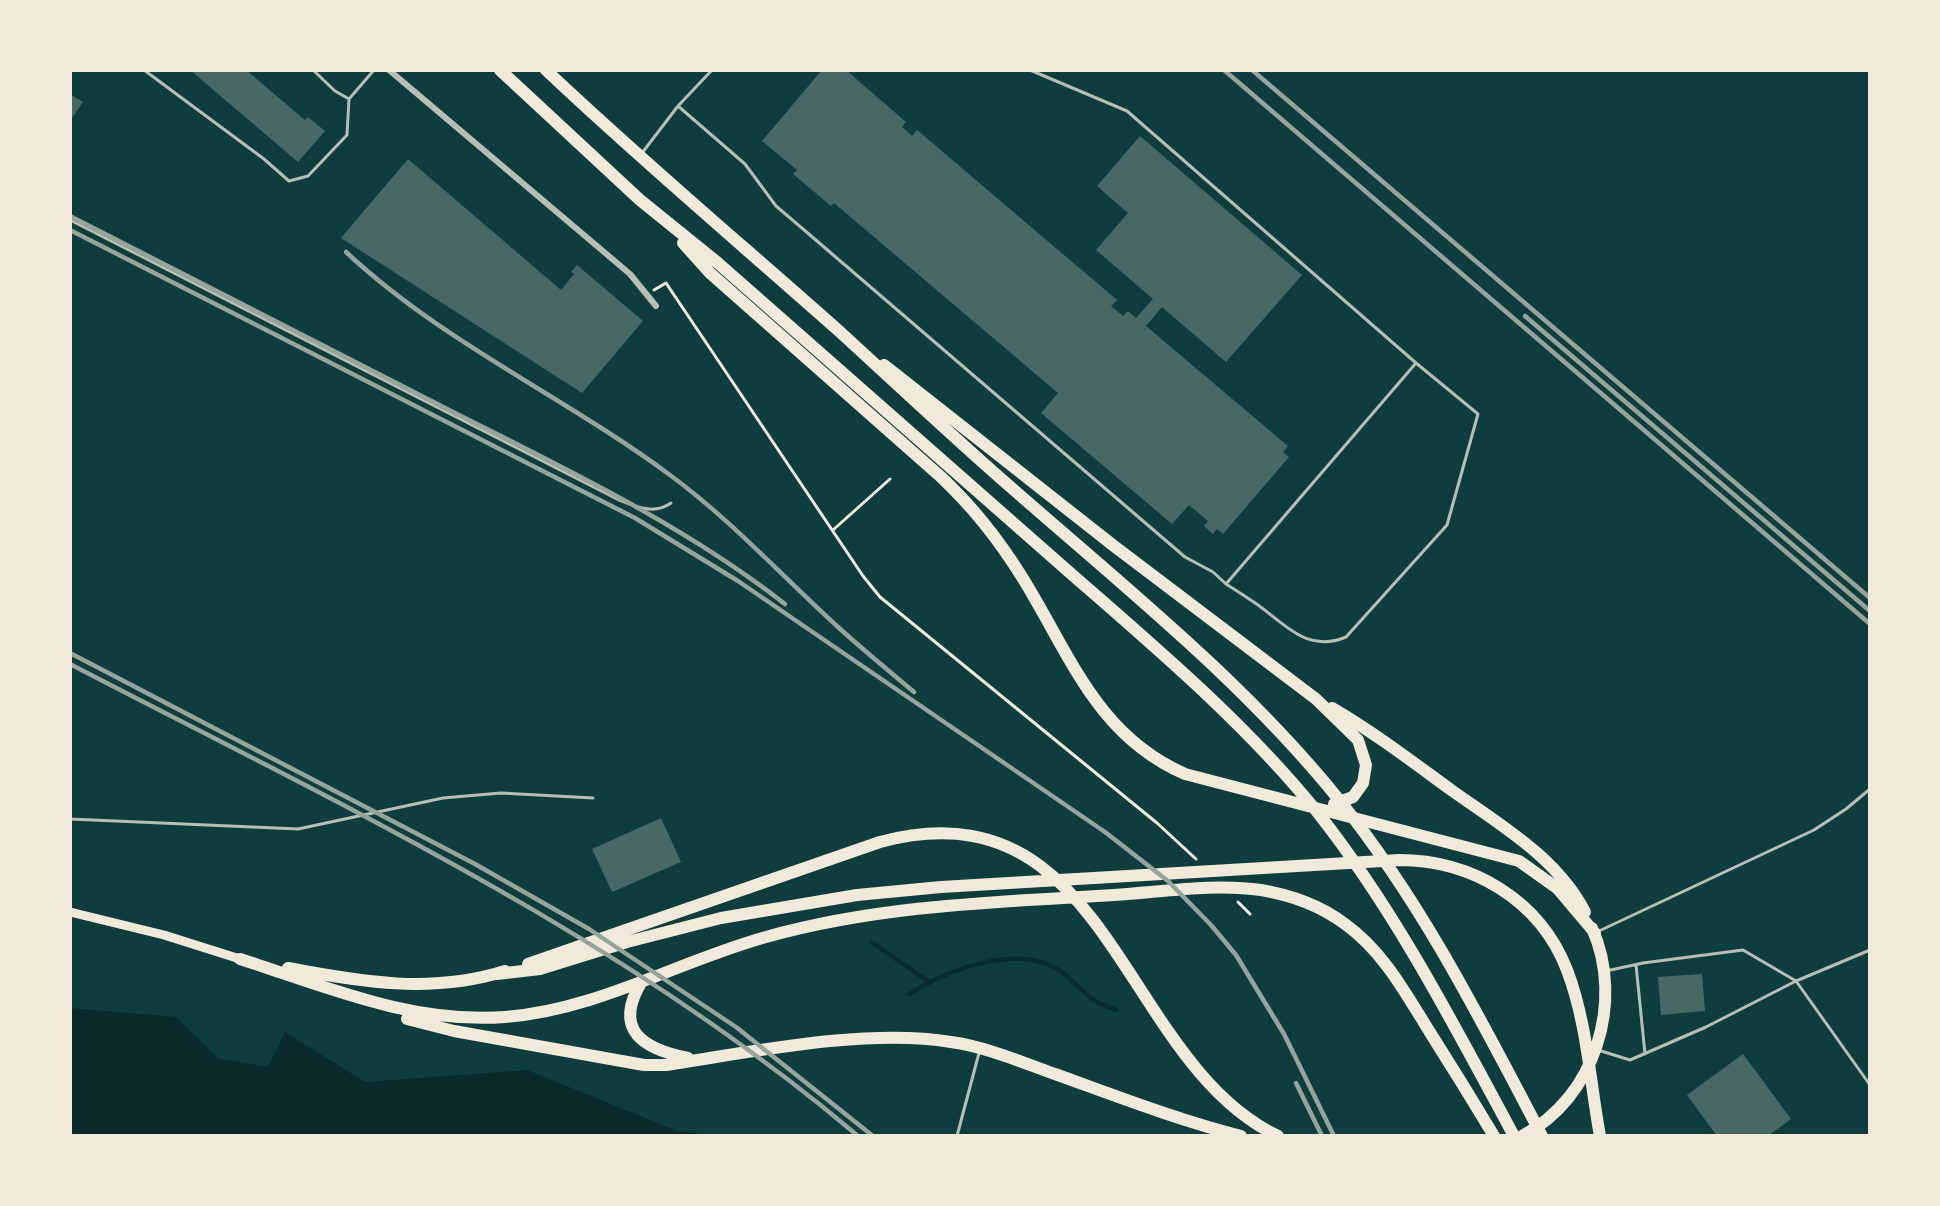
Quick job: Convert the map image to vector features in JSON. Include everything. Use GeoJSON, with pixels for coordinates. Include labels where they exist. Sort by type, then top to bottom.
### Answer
{"type":"FeatureCollection","features":[{"type":"Feature","properties":{"kind":"highway"},"geometry":{"type":"LineString","coordinates":[[500,70],[662,220],[710,273],[941,477],[965,501],[1012,562],[1097,703],[1125,737],[1161,763],[1185,774],[1519,861],[1557,888],[1595,933]]}},
{"type":"Feature","properties":{"kind":"highway"},"geometry":{"type":"LineString","coordinates":[[546,70],[639,157],[840,333],[918,406],[1206,658],[1262,712],[1358,824],[1391,869],[1453,969],[1542,1136]]}},
{"type":"Feature","properties":{"kind":"highway"},"geometry":{"type":"LineString","coordinates":[[662,220],[718,263],[1189,678],[1283,773],[1356,864],[1417,959],[1514,1136]]}},
{"type":"Feature","properties":{"kind":"highway"},"geometry":{"type":"LineString","coordinates":[[840,333],[926,396],[1114,546],[1316,699],[1359,740],[1366,765],[1363,783],[1353,797],[1336,804],[1279,798]]}},
{"type":"Feature","properties":{"kind":"highway"},"geometry":{"type":"LineString","coordinates":[[1316,699],[1367,729],[1545,860],[1572,889],[1595,933],[1605,972],[1604,1017],[1596,1049],[1585,1073],[1568,1098],[1547,1119],[1522,1136]]}},
{"type":"Feature","properties":{"kind":"highway"},"geometry":{"type":"LineString","coordinates":[[497,974],[880,842],[929,834],[969,837],[1021,854],[1064,884],[1090,914],[1210,1086],[1238,1112],[1278,1136]]}},
{"type":"Feature","properties":{"kind":"highway"},"geometry":{"type":"LineString","coordinates":[[240,959],[390,984],[445,983],[540,969],[627,942],[721,918],[830,899],[941,887],[1399,860],[1430,862],[1461,869],[1492,882],[1518,901],[1540,925],[1560,953],[1576,1000],[1600,1136]]}},
{"type":"Feature","properties":{"kind":"highway"},"geometry":{"type":"LineString","coordinates":[[240,959],[373,1003],[426,1015],[454,1018],[501,1018],[584,1002],[761,938],[832,922],[921,907],[1246,888],[1290,896],[1338,919],[1377,953],[1402,986],[1494,1136]]}},
{"type":"Feature","properties":{"kind":"highway"},"geometry":{"type":"LineString","coordinates":[[240,959],[360,1006],[454,1030],[634,1064],[666,1065],[836,1041],[896,1038],[935,1040],[981,1048],[1154,1109],[1241,1136]]}},
{"type":"Feature","properties":{"kind":"highway"},"geometry":{"type":"LineString","coordinates":[[642,981],[631,1006],[632,1020],[637,1034],[655,1050],[698,1060]]}},
{"type":"Feature","properties":{"kind":"main road"},"geometry":{"type":"LineString","coordinates":[[70,912],[164,935],[240,959]]}},
{"type":"Feature","properties":{"kind":"street"},"geometry":{"type":"LineString","coordinates":[[389,70],[630,274],[656,306]]}},
{"type":"Feature","properties":{"kind":"lane"},"geometry":{"type":"LineString","coordinates":[[144,70],[264,159],[289,181],[308,177],[347,135],[349,99],[374,70]]}},
{"type":"Feature","properties":{"kind":"lane"},"geometry":{"type":"LineString","coordinates":[[314,70],[335,91],[349,99]]}},
{"type":"Feature","properties":{"kind":"lane"},"geometry":{"type":"LineString","coordinates":[[639,157],[678,106],[712,70]]}},
{"type":"Feature","properties":{"kind":"lane"},"geometry":{"type":"LineString","coordinates":[[678,106],[746,164],[776,206],[1185,557],[1213,572],[1226,584],[1285,626],[1312,642],[1331,644],[1346,637],[1447,525],[1478,414],[1416,363],[1127,111],[1030,70]]}},
{"type":"Feature","properties":{"kind":"lane"},"geometry":{"type":"LineString","coordinates":[[70,219],[619,500],[655,510],[663,509],[671,503]]}},
{"type":"Feature","properties":{"kind":"lane"},"geometry":{"type":"LineString","coordinates":[[1226,584],[1416,363]]}},
{"type":"Feature","properties":{"kind":"lane"},"geometry":{"type":"LineString","coordinates":[[1595,933],[1666,897],[1814,830],[1846,809],[1869,789]]}},
{"type":"Feature","properties":{"kind":"lane"},"geometry":{"type":"LineString","coordinates":[[70,819],[298,829],[443,798],[501,793],[593,798]]}},
{"type":"Feature","properties":{"kind":"lane"},"geometry":{"type":"LineString","coordinates":[[1605,972],[1636,965],[1743,950],[1796,981],[1869,1085]]}},
{"type":"Feature","properties":{"kind":"lane"},"geometry":{"type":"LineString","coordinates":[[1596,1049],[1630,1060],[1707,1027],[1796,981],[1869,950]]}},
{"type":"Feature","properties":{"kind":"lane"},"geometry":{"type":"LineString","coordinates":[[1636,965],[1645,1054]]}},
{"type":"Feature","properties":{"kind":"lane"},"geometry":{"type":"LineString","coordinates":[[957,1136],[981,1048]]}},
{"type":"Feature","properties":{"kind":"path"},"geometry":{"type":"LineString","coordinates":[[648,294],[666,283],[863,576],[880,597],[1157,823],[1204,866]]}},
{"type":"Feature","properties":{"kind":"path"},"geometry":{"type":"LineString","coordinates":[[833,530],[890,479]]}},
{"type":"Feature","properties":{"kind":"path"},"geometry":{"type":"LineString","coordinates":[[1234,898],[1250,914]]}},
{"type":"Feature","properties":{"kind":"water"},"geometry":{"type":"Polygon","coordinates":[[[70,1008],[176,1017],[219,1059],[268,1067],[285,1032],[365,1082],[527,1070],[678,1131],[714,1135],[71,1135],[70,1008]]]}},
{"type":"Feature","properties":{"kind":"building"},"geometry":{"type":"Polygon","coordinates":[[[190,70],[246,70],[305,120],[308,117],[325,131],[298,162],[190,70]]]}},
{"type":"Feature","properties":{"kind":"building"},"geometry":{"type":"Polygon","coordinates":[[[822,70],[846,70],[906,122],[902,127],[912,136],[917,130],[1117,300],[1111,306],[1123,316],[1128,311],[1136,318],[1153,299],[1096,250],[1128,213],[1097,186],[1140,136],[1302,275],[1226,362],[1162,307],[1146,326],[1288,446],[1283,452],[1289,457],[1223,534],[1217,529],[1213,534],[1204,526],[1208,521],[1189,505],[1172,524],[1041,413],[1058,393],[834,203],[831,206],[793,174],[797,170],[762,141],[822,70]]]}},
{"type":"Feature","properties":{"kind":"building"},"geometry":{"type":"Polygon","coordinates":[[[70,94],[83,102],[70,121],[70,94]]]}},
{"type":"Feature","properties":{"kind":"building"},"geometry":{"type":"Polygon","coordinates":[[[408,159],[561,290],[574,274],[571,272],[577,265],[643,321],[582,393],[341,238],[408,159]]]}},
{"type":"Feature","properties":{"kind":"building"},"geometry":{"type":"Polygon","coordinates":[[[661,818],[681,862],[612,892],[592,849],[661,818]]]}},
{"type":"Feature","properties":{"kind":"building"},"geometry":{"type":"Polygon","coordinates":[[[1702,974],[1705,1011],[1661,1015],[1658,977],[1702,974]]]}},
{"type":"Feature","properties":{"kind":"building"},"geometry":{"type":"Polygon","coordinates":[[[1743,1054],[1791,1119],[1768,1136],[1717,1136],[1687,1095],[1743,1054]]]}},
{"type":"Feature","properties":{"kind":"waterway"},"geometry":{"type":"LineString","coordinates":[[871,942],[928,981]]}},
{"type":"Feature","properties":{"kind":"waterway"},"geometry":{"type":"LineString","coordinates":[[910,994],[924,985],[961,969],[981,963],[1021,959],[1055,968],[1091,998],[1116,1010]]}},
{"type":"Feature","properties":{"kind":"railway"},"geometry":{"type":"LineString","coordinates":[[1224,70],[1870,624]]}},
{"type":"Feature","properties":{"kind":"railway"},"geometry":{"type":"LineString","coordinates":[[1252,70],[1870,598]]}},
{"type":"Feature","properties":{"kind":"railway"},"geometry":{"type":"LineString","coordinates":[[70,216],[625,501],[707,549],[785,604]]}},
{"type":"Feature","properties":{"kind":"railway"},"geometry":{"type":"LineString","coordinates":[[70,230],[635,518],[738,581],[1105,832],[1168,881],[1211,925],[1236,955],[1284,1034],[1334,1136]]}},
{"type":"Feature","properties":{"kind":"railway"},"geometry":{"type":"LineString","coordinates":[[346,252],[422,314],[630,447],[692,492],[735,529],[817,608],[914,692]]}},
{"type":"Feature","properties":{"kind":"railway"},"geometry":{"type":"LineString","coordinates":[[1525,316],[1870,611]]}},
{"type":"Feature","properties":{"kind":"railway"},"geometry":{"type":"LineString","coordinates":[[70,653],[475,864],[589,929],[736,1027],[873,1136]]}},
{"type":"Feature","properties":{"kind":"railway"},"geometry":{"type":"LineString","coordinates":[[70,664],[377,823],[577,936],[673,997],[767,1064],[858,1136]]}},
{"type":"Feature","properties":{"kind":"railway"},"geometry":{"type":"LineString","coordinates":[[1296,1083],[1322,1136]]}}]}
